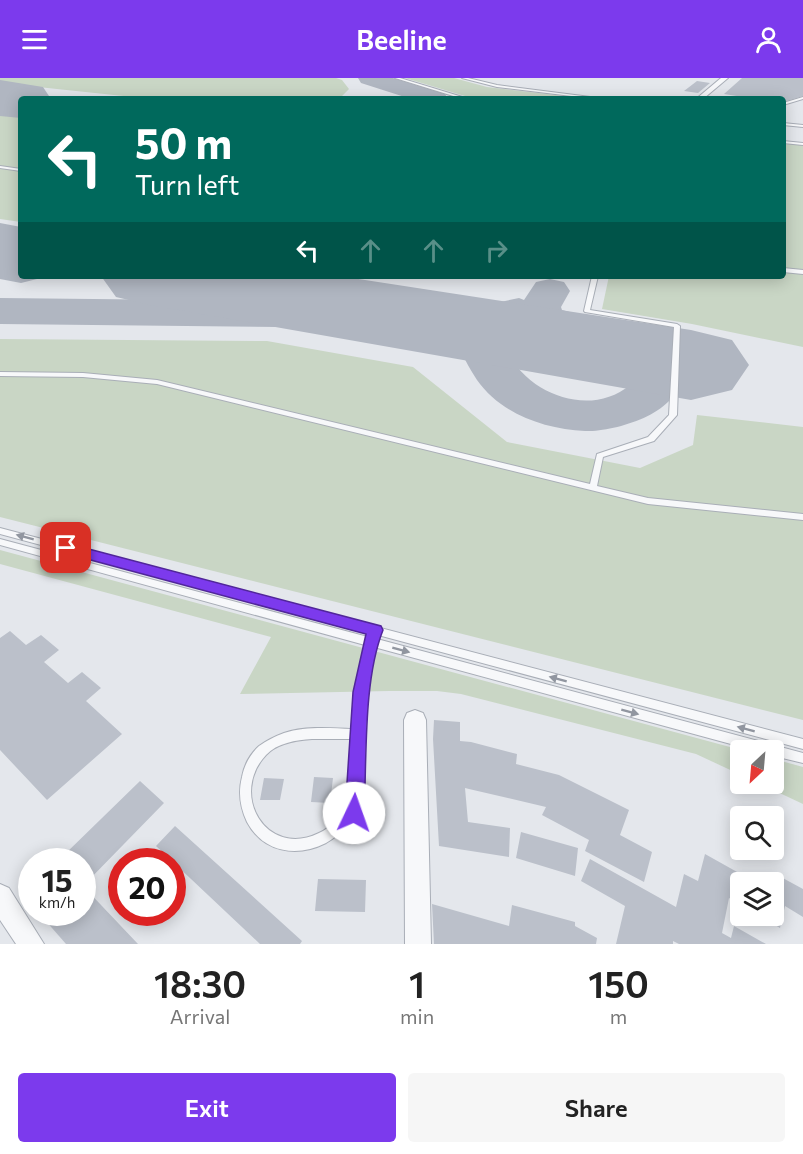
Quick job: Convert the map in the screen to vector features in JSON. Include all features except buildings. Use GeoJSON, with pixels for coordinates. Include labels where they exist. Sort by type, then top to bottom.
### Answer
{"type":"FeatureCollection","features":[{"type":"Feature","properties":{"kind":"street"},"geometry":{"type":"LineString","coordinates":[[703,96],[725,78]]}},
{"type":"Feature","properties":{"kind":"street"},"geometry":{"type":"LineString","coordinates":[[416,720],[418,944]]}},
{"type":"Feature","properties":{"kind":"street"},"geometry":{"type":"LineString","coordinates":[[0,897],[31,944]]}},
{"type":"Feature","properties":{"kind":"lane"},"geometry":{"type":"LineString","coordinates":[[397,78],[457,96]]}},
{"type":"Feature","properties":{"kind":"lane"},"geometry":{"type":"LineString","coordinates":[[458,78],[496,88],[569,96]]}},
{"type":"Feature","properties":{"kind":"lane"},"geometry":{"type":"LineString","coordinates":[[464,78],[497,86],[579,96]]}},
{"type":"Feature","properties":{"kind":"lane"},"geometry":{"type":"LineString","coordinates":[[786,103],[801,99]]}},
{"type":"Feature","properties":{"kind":"lane"},"geometry":{"type":"LineString","coordinates":[[786,124],[803,126]]}},
{"type":"Feature","properties":{"kind":"lane"},"geometry":{"type":"LineString","coordinates":[[786,141],[803,143]]}},
{"type":"Feature","properties":{"kind":"lane"},"geometry":{"type":"LineString","coordinates":[[0,167],[18,170]]}},
{"type":"Feature","properties":{"kind":"lane"},"geometry":{"type":"LineString","coordinates":[[786,270],[803,272]]}},
{"type":"Feature","properties":{"kind":"lane"},"geometry":{"type":"LineString","coordinates":[[593,487],[600,456],[651,439],[673,415],[677,326],[587,311],[594,279]]}},
{"type":"Feature","properties":{"kind":"lane"},"geometry":{"type":"LineString","coordinates":[[0,374],[83,375],[157,382],[648,501],[803,517]]}},
{"type":"Feature","properties":{"kind":"lane"},"geometry":{"type":"LineString","coordinates":[[0,531],[803,744]]}},
{"type":"Feature","properties":{"kind":"lane"},"geometry":{"type":"LineString","coordinates":[[0,542],[736,740]]}},
{"type":"Feature","properties":{"kind":"lane"},"geometry":{"type":"LineString","coordinates":[[358,734],[306,734],[284,738],[270,745],[258,756],[245,781],[245,808],[252,823],[274,841],[288,844],[316,841],[354,813],[362,692],[375,630]]}},
{"type":"Feature","properties":{"kind":"lane"},"geometry":{"type":"LineString","coordinates":[[784,753],[803,758]]}},
{"type":"Feature","properties":{"kind":"green space"},"geometry":{"type":"Polygon","coordinates":[[[0,78],[336,78],[342,80],[349,89],[342,96],[124,96],[0,83],[0,78]]]}},
{"type":"Feature","properties":{"kind":"green space"},"geometry":{"type":"Polygon","coordinates":[[[405,78],[454,78],[487,87],[564,96],[465,96],[405,78]]]}},
{"type":"Feature","properties":{"kind":"green space"},"geometry":{"type":"Polygon","coordinates":[[[0,113],[18,116],[18,222],[0,219],[0,113]]]}},
{"type":"Feature","properties":{"kind":"green space"},"geometry":{"type":"Polygon","coordinates":[[[786,144],[803,145],[803,347],[692,324],[602,309],[608,279],[786,279],[786,144]]]}},
{"type":"Feature","properties":{"kind":"green space"},"geometry":{"type":"Polygon","coordinates":[[[0,339],[267,341],[413,367],[507,442],[640,468],[693,445],[697,415],[803,427],[803,720],[0,517],[0,339]]]}},
{"type":"Feature","properties":{"kind":"green space"},"geometry":{"type":"Polygon","coordinates":[[[0,550],[730,747],[730,770],[696,754],[461,694],[437,691],[389,691],[240,694],[271,637],[0,564],[0,550]]]}},
{"type":"Feature","properties":{"kind":"green space"},"geometry":{"type":"Polygon","coordinates":[[[784,762],[803,767],[803,804],[782,794],[784,794],[784,762]]]}},
{"type":"Feature","properties":{"kind":"taxiway"},"geometry":{"type":"LineString","coordinates":[[369,78],[426,96]]}},
{"type":"Feature","properties":{"kind":"taxiway"},"geometry":{"type":"LineString","coordinates":[[510,315],[489,325],[482,334],[481,340],[498,376],[520,396],[552,410],[587,415],[621,410],[646,396],[653,387],[655,379],[653,367],[647,357],[628,342],[606,332],[557,323],[543,317],[540,307],[550,291]]}},
{"type":"Feature","properties":{"kind":"taxiway"},"geometry":{"type":"LineString","coordinates":[[0,311],[385,315]]}},
{"type":"Feature","properties":{"kind":"taxiway"},"geometry":{"type":"LineString","coordinates":[[418,320],[471,321],[519,311]]}},
{"type":"Feature","properties":{"kind":"runway"},"geometry":{"type":"LineString","coordinates":[[0,98],[18,100]]}},
{"type":"Feature","properties":{"kind":"runway"},"geometry":{"type":"LineString","coordinates":[[0,251],[18,254]]}},
{"type":"Feature","properties":{"kind":"runway"},"geometry":{"type":"LineString","coordinates":[[168,279],[691,365]]}},
{"type":"Feature","properties":{"kind":"route"},"geometry":{"type":"LineString","coordinates":[[66,548],[375,630],[362,692],[354,813]]}}]}
